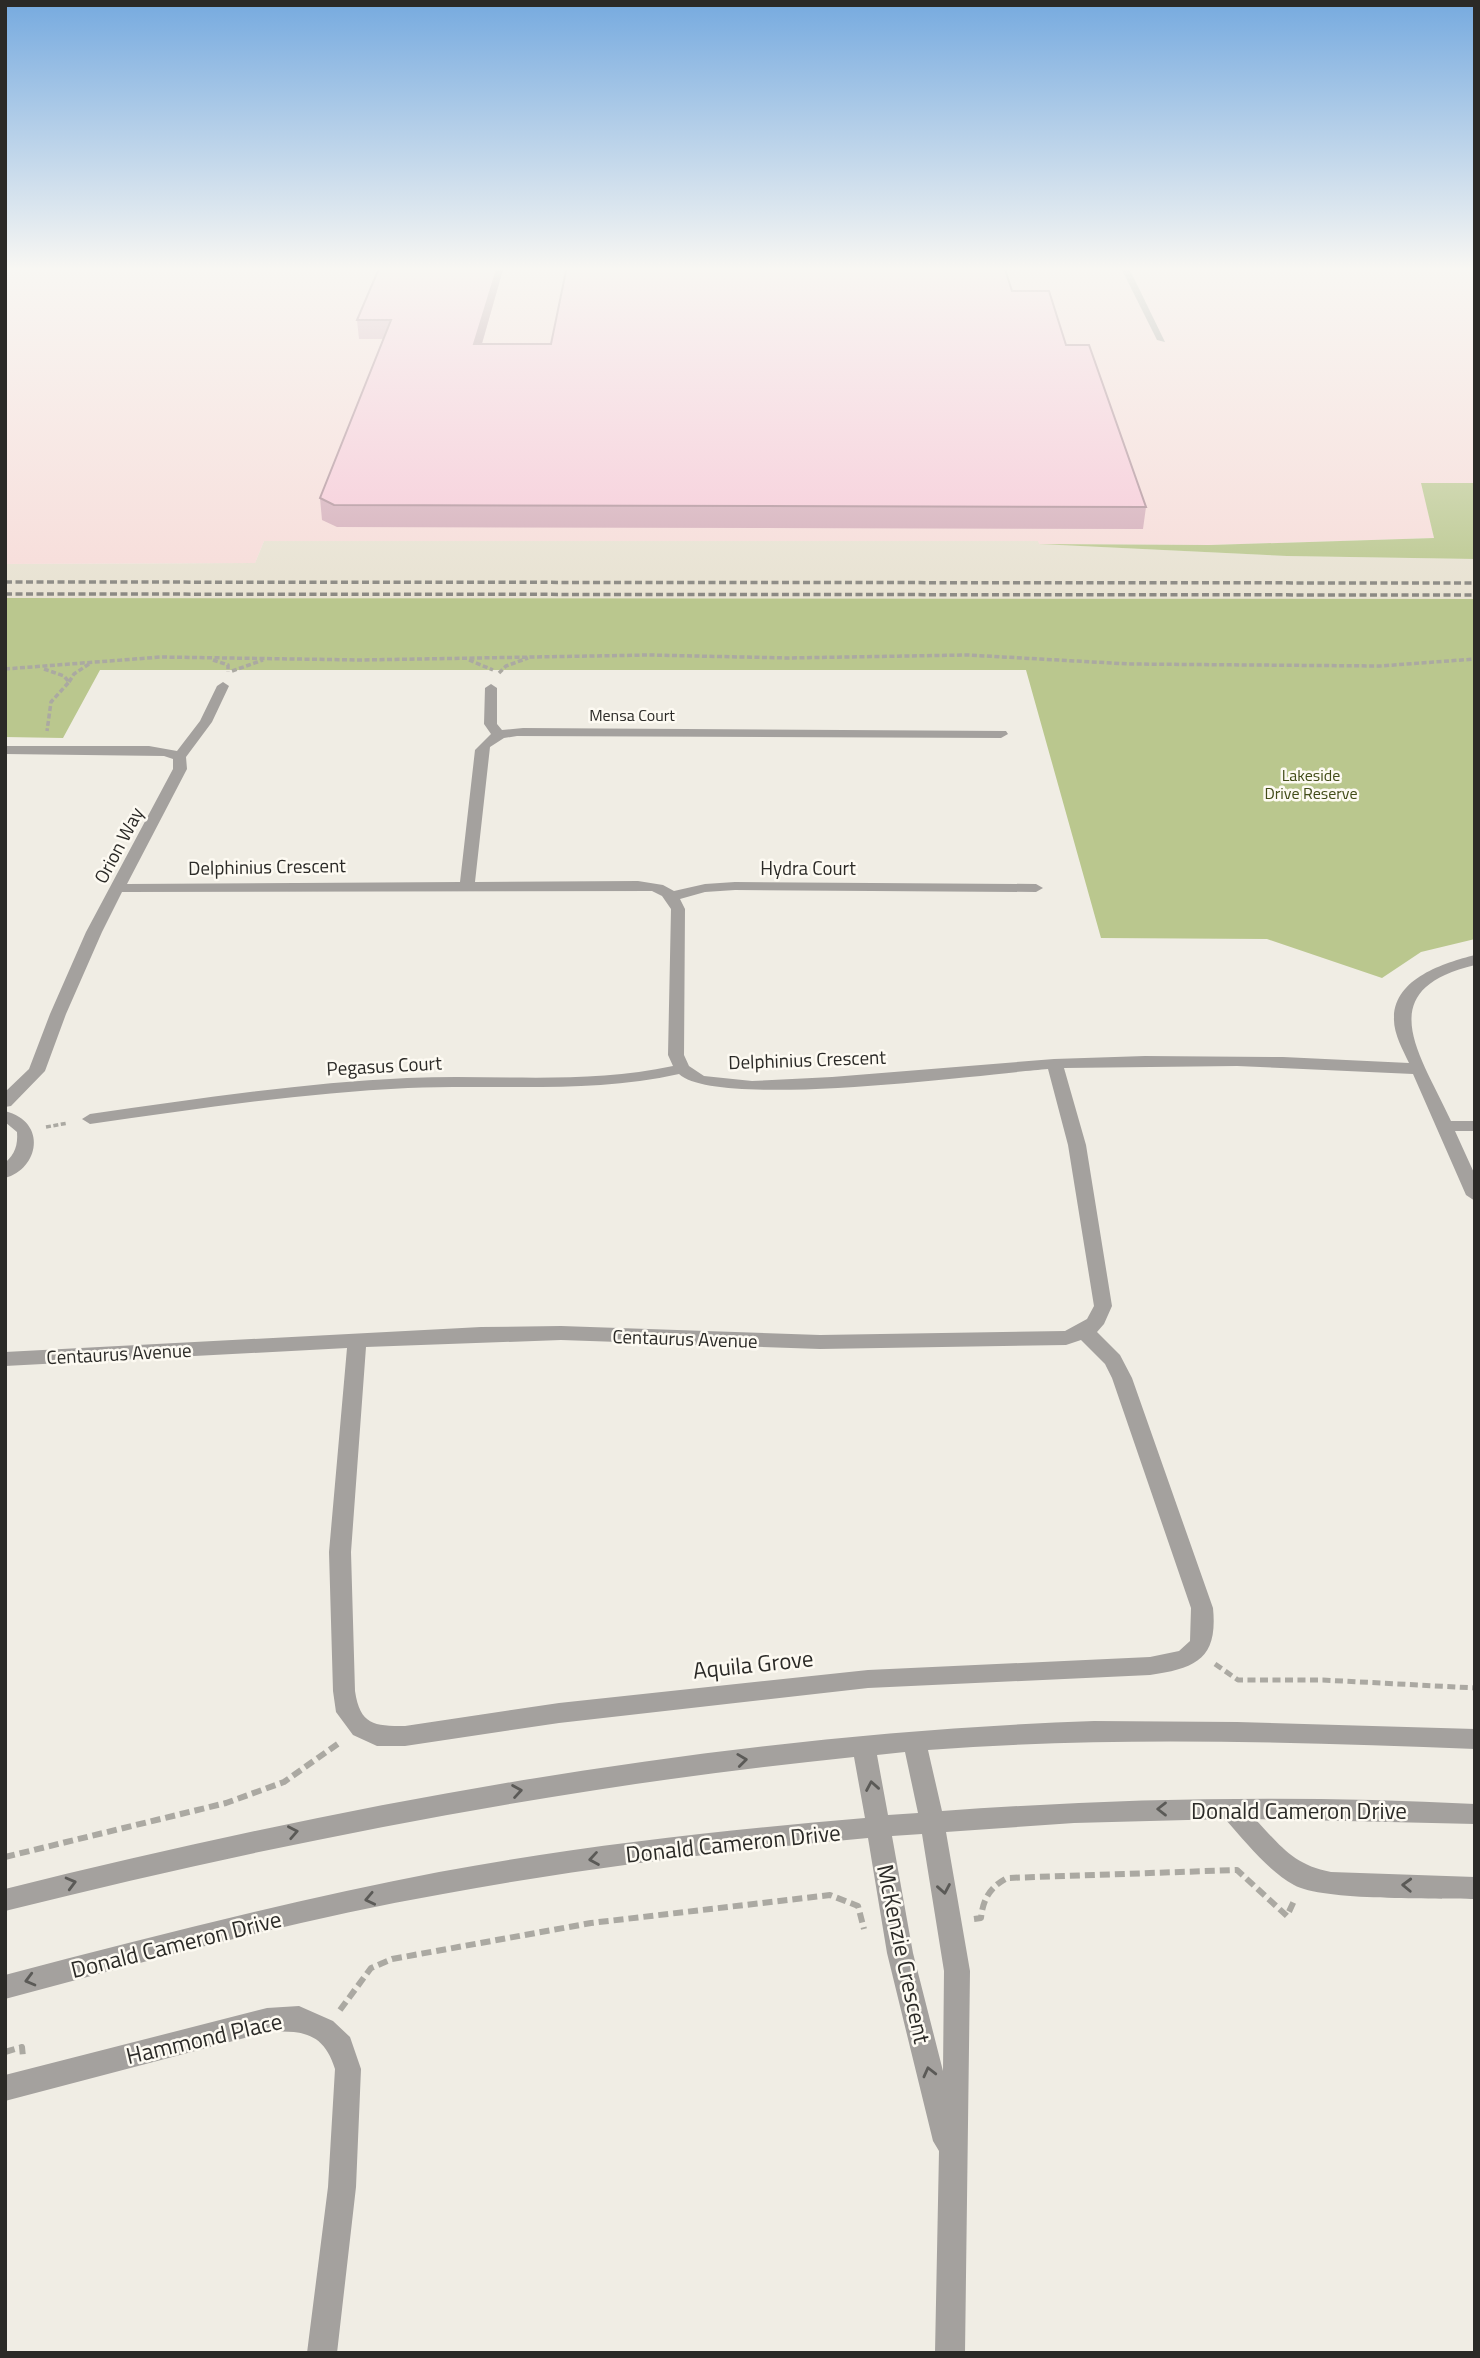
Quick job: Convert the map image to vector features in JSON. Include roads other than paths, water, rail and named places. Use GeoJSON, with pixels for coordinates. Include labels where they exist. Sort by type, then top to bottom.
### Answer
{"type":"FeatureCollection","features":[{"type":"Feature","properties":{"kind":"street"},"geometry":{"type":"LineString","coordinates":[[5,750],[149,750],[167,752],[179,757],[197,736],[223,686]]}},
{"type":"Feature","properties":{"kind":"street"},"geometry":{"type":"LineString","coordinates":[[467,884],[482,750],[487,741],[499,735],[491,724],[491,688]]}},
{"type":"Feature","properties":{"kind":"street","name":"Mensa Court"},"geometry":{"type":"LineString","coordinates":[[499,735],[523,732],[1001,734]]}},
{"type":"Feature","properties":{"kind":"street","name":"Orion Way"},"geometry":{"type":"LineString","coordinates":[[5,1102],[37,1071],[58,1014],[117,888],[180,769],[179,757]]}},
{"type":"Feature","properties":{"kind":"street","name":"Delphinius Crescent"},"geometry":{"type":"LineString","coordinates":[[117,888],[638,885],[659,888],[673,896]]}},
{"type":"Feature","properties":{"kind":"street","name":"Hydra Court"},"geometry":{"type":"LineString","coordinates":[[673,896],[705,888],[735,886],[1036,888]]}},
{"type":"Feature","properties":{"kind":"street"},"geometry":{"type":"LineString","coordinates":[[673,896],[678,909],[676,1055],[681,1069]]}},
{"type":"Feature","properties":{"kind":"street"},"geometry":{"type":"LineString","coordinates":[[1475,960],[1445,969],[1426,980],[1411,994],[1402,1010],[1402,1028],[1475,1195]]}},
{"type":"Feature","properties":{"kind":"street","name":"Delphinius Crescent"},"geometry":{"type":"LineString","coordinates":[[681,1069],[697,1080],[722,1084],[806,1084],[1055,1064],[1160,1060],[1419,1069]]}},
{"type":"Feature","properties":{"kind":"street"},"geometry":{"type":"LineString","coordinates":[[1055,1064],[1077,1145],[1102,1306],[1100,1320],[1085,1332]]}},
{"type":"Feature","properties":{"kind":"street","name":"Pegasus Court"},"geometry":{"type":"LineString","coordinates":[[90,1119],[263,1095],[411,1083],[621,1081],[681,1069]]}},
{"type":"Feature","properties":{"kind":"street"},"geometry":{"type":"LineString","coordinates":[[5,1116],[26,1130],[27,1148],[16,1164],[5,1172]]}},
{"type":"Feature","properties":{"kind":"street"},"geometry":{"type":"LineString","coordinates":[[1445,1126],[1475,1126]]}},
{"type":"Feature","properties":{"kind":"street","name":"Centaurus Avenue"},"geometry":{"type":"LineString","coordinates":[[5,1359],[357,1340],[561,1333],[726,1340],[905,1342],[1066,1338],[1085,1332]]}},
{"type":"Feature","properties":{"kind":"street","name":"Aquila Grove"},"geometry":{"type":"LineString","coordinates":[[357,1340],[340,1552],[344,1691],[347,1712],[361,1728],[377,1736],[405,1736],[559,1713],[816,1684],[1178,1662],[1197,1651],[1206,1632],[1202,1608],[1122,1378],[1113,1360],[1085,1332]]}},
{"type":"Feature","properties":{"kind":"street"},"geometry":{"type":"LineString","coordinates":[[5,1900],[139,1866],[411,1809],[637,1772],[864,1746],[1092,1731],[1313,1732],[1475,1739]]}},
{"type":"Feature","properties":{"kind":"street","name":"McKenzie Crescent"},"geometry":{"type":"LineString","coordinates":[[915,1743],[932,1822],[957,1970],[950,2353]]}},
{"type":"Feature","properties":{"kind":"street","name":"McKenzie Crescent"},"geometry":{"type":"LineString","coordinates":[[864,1746],[900,1953],[952,2162]]}},
{"type":"Feature","properties":{"kind":"street"},"geometry":{"type":"LineString","coordinates":[[1230,1808],[1278,1859],[1304,1878],[1331,1883],[1475,1888]]}},
{"type":"Feature","properties":{"kind":"street","name":"Donald Cameron Drive"},"geometry":{"type":"LineString","coordinates":[[5,1987],[246,1926],[440,1884],[674,1846],[932,1822],[1140,1809],[1374,1808],[1475,1814]]}},
{"type":"Feature","properties":{"kind":"street","name":"Hammond Place"},"geometry":{"type":"LineString","coordinates":[[5,2088],[267,2020],[299,2018],[324,2030],[341,2046],[348,2069],[342,2187],[322,2353]]}},
{"type":"Feature","properties":{"kind":"railway"},"geometry":{"type":"LineString","coordinates":[[5,582],[1475,583]]}},
{"type":"Feature","properties":{"kind":"railway"},"geometry":{"type":"LineString","coordinates":[[5,594],[1475,595]]}},
{"type":"Feature","properties":{"kind":"park label","name":"Lakeside Drive Reserve"},"geometry":{"type":"Point","coordinates":[1311,784]}}]}
